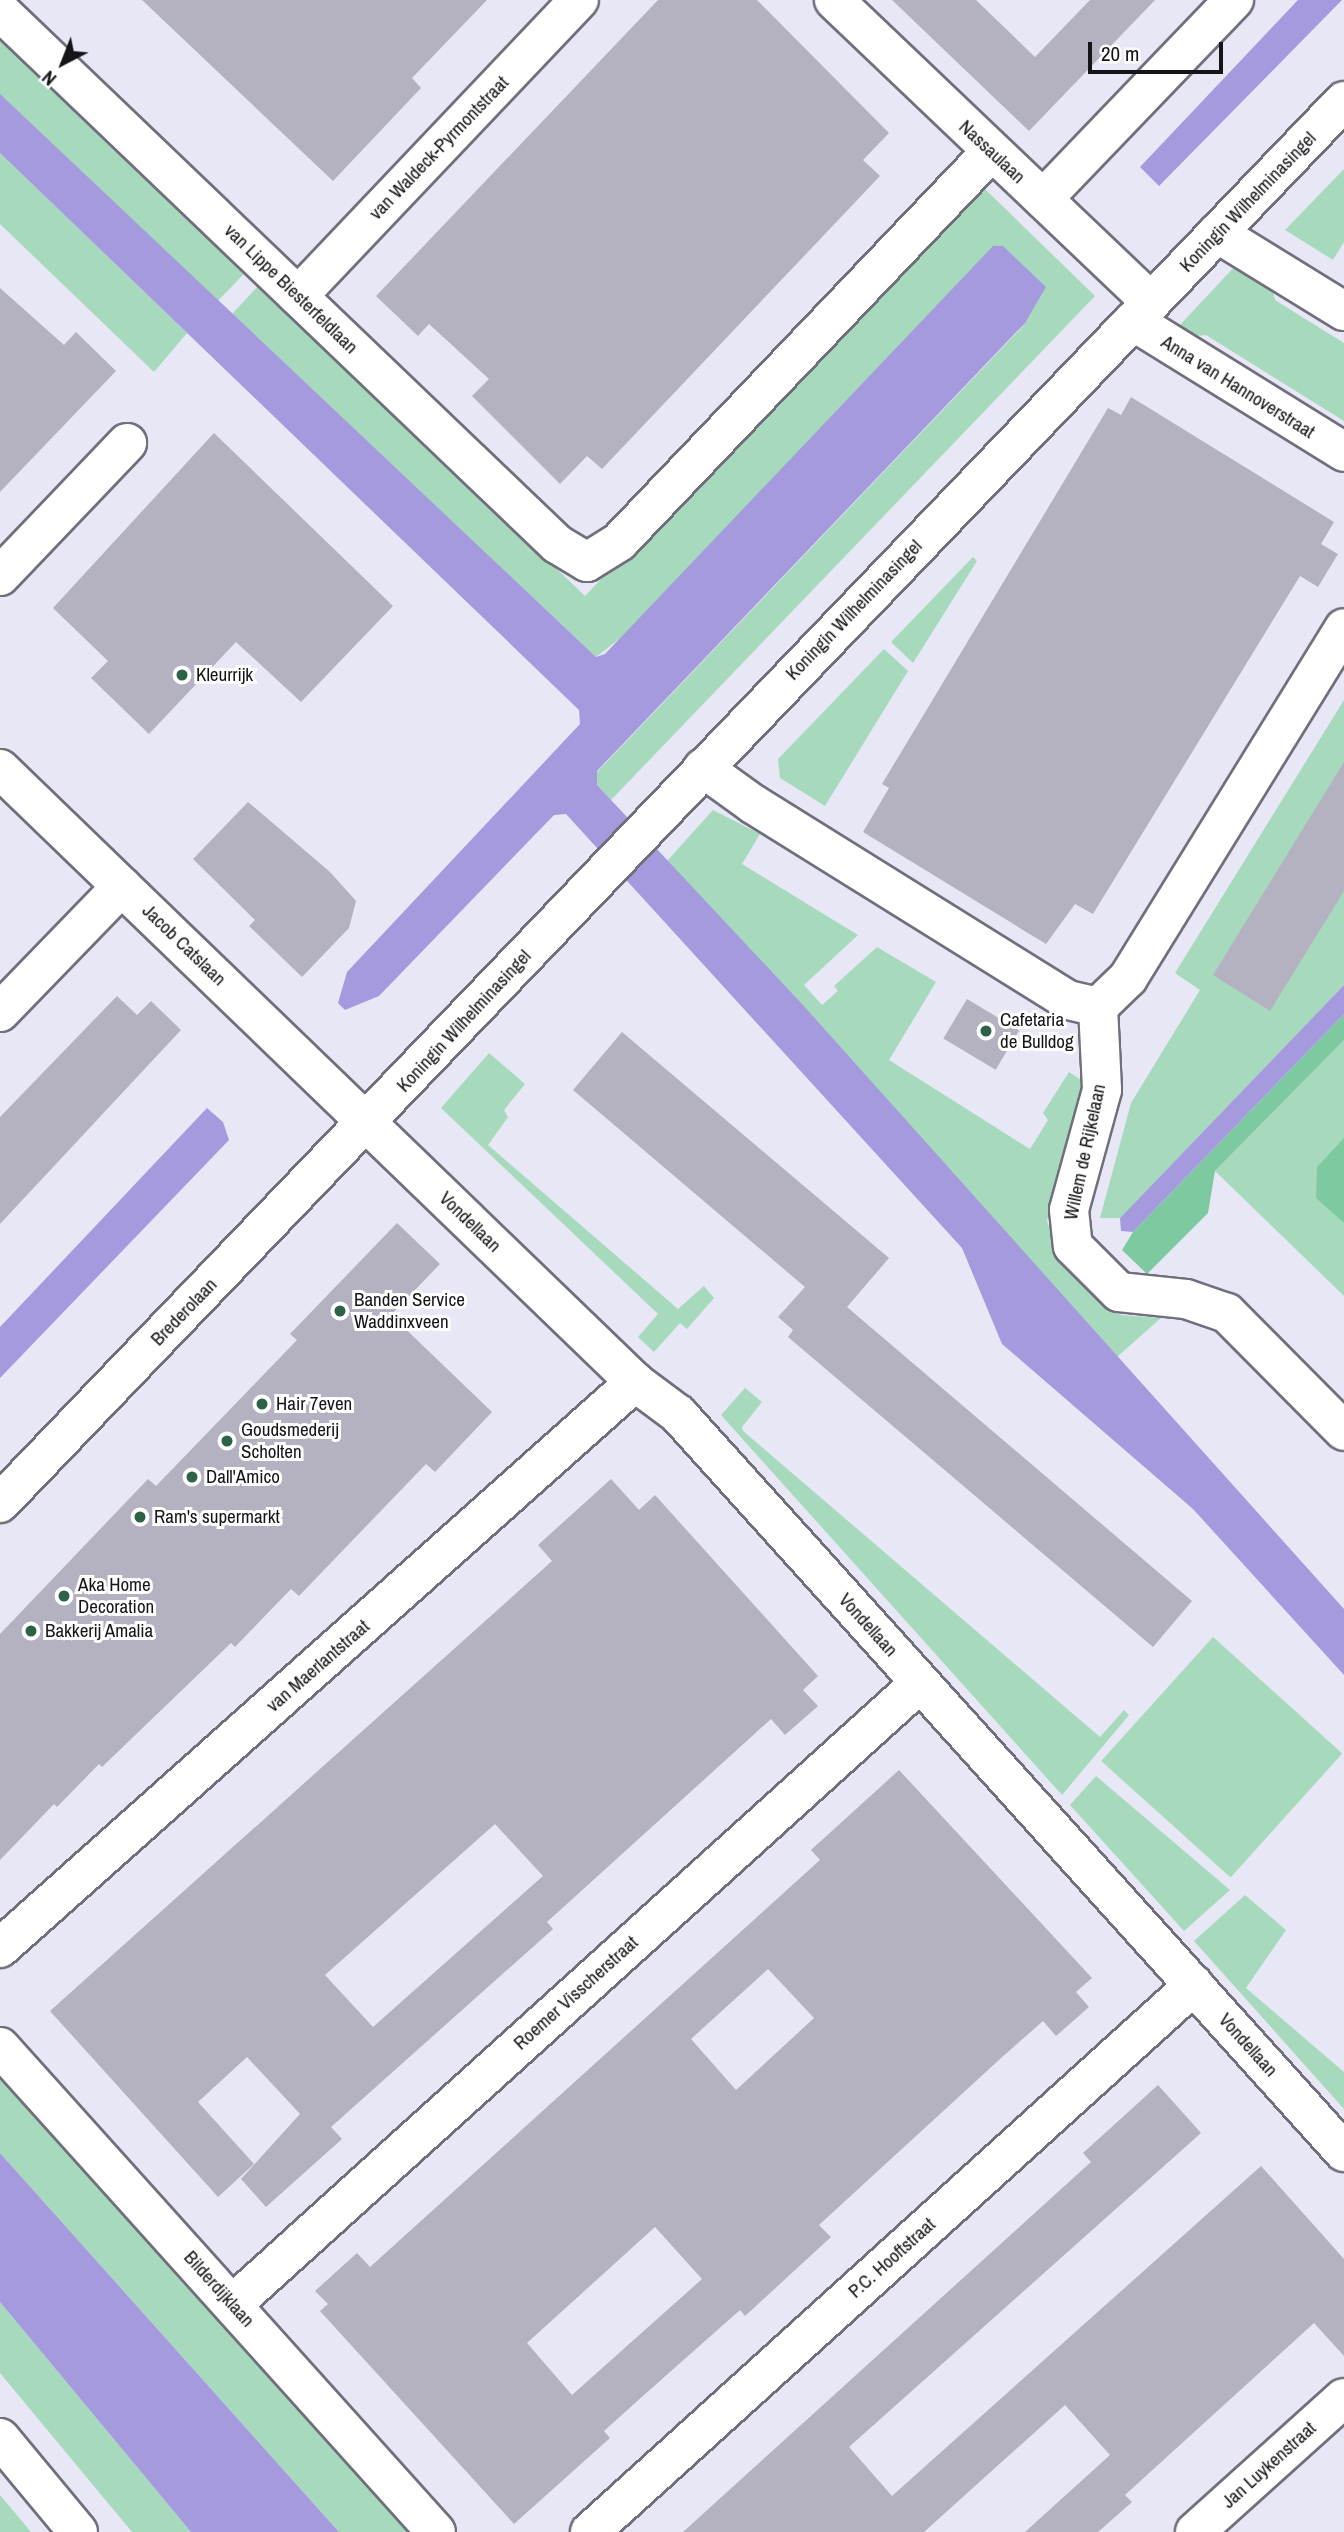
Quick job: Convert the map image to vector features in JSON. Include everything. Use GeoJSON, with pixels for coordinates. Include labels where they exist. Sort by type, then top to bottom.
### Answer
{"type":"FeatureCollection","features":[{"type":"Feature","properties":{"kind":"street","name":"van Waldeck-Pyrmontstraat"},"geometry":{"type":"LineString","coordinates":[[298,296],[579,0]]}},
{"type":"Feature","properties":{"kind":"street","name":"Nassaulaan"},"geometry":{"type":"LineString","coordinates":[[834,0],[1043,200],[1142,312]]}},
{"type":"Feature","properties":{"kind":"street"},"geometry":{"type":"LineString","coordinates":[[1043,200],[1234,0]]}},
{"type":"Feature","properties":{"kind":"street","name":"van Lippe Biesterfeldlaan"},"geometry":{"type":"LineString","coordinates":[[16,11],[298,296],[557,544],[587,562],[620,541],[991,152]]}},
{"type":"Feature","properties":{"kind":"street","name":"Koningin Wilhelminasingel"},"geometry":{"type":"LineString","coordinates":[[367,1122],[1344,101]]}},
{"type":"Feature","properties":{"kind":"street"},"geometry":{"type":"LineString","coordinates":[[1217,233],[1344,311]]}},
{"type":"Feature","properties":{"kind":"street","name":"Anna van Hannoverstraat"},"geometry":{"type":"LineString","coordinates":[[1142,312],[1344,452]]}},
{"type":"Feature","properties":{"kind":"street"},"geometry":{"type":"LineString","coordinates":[[0,576],[127,443]]}},
{"type":"Feature","properties":{"kind":"street"},"geometry":{"type":"LineString","coordinates":[[703,768],[765,812],[1068,1000],[1098,1007],[1128,978],[1344,628]]}},
{"type":"Feature","properties":{"kind":"street","name":"Jacob Catslaan"},"geometry":{"type":"LineString","coordinates":[[0,769],[367,1122]]}},
{"type":"Feature","properties":{"kind":"street"},"geometry":{"type":"LineString","coordinates":[[0,1012],[122,886]]}},
{"type":"Feature","properties":{"kind":"street","name":"Willem de Rijkelaan"},"geometry":{"type":"LineString","coordinates":[[1098,1007],[1102,1090],[1069,1210],[1073,1246],[1119,1292],[1186,1299],[1227,1313],[1344,1432]]}},
{"type":"Feature","properties":{"kind":"street","name":"Vondellaan"},"geometry":{"type":"LineString","coordinates":[[367,1122],[635,1382],[678,1414],[1344,2152]]}},
{"type":"Feature","properties":{"kind":"street","name":"Brederolaan"},"geometry":{"type":"LineString","coordinates":[[0,1503],[367,1122]]}},
{"type":"Feature","properties":{"kind":"street","name":"van Maerlantstraat"},"geometry":{"type":"LineString","coordinates":[[0,1948],[635,1382]]}},
{"type":"Feature","properties":{"kind":"street","name":"Roemer Visscherstraat"},"geometry":{"type":"LineString","coordinates":[[233,2304],[920,1683]]}},
{"type":"Feature","properties":{"kind":"street","name":"P.C. Hooftstraat"},"geometry":{"type":"LineString","coordinates":[[590,2532],[1194,1985]]}},
{"type":"Feature","properties":{"kind":"street","name":"Bilderdijklaan"},"geometry":{"type":"LineString","coordinates":[[0,2047],[436,2532]]}},
{"type":"Feature","properties":{"kind":"street","name":"Jan Luykenstraat"},"geometry":{"type":"LineString","coordinates":[[1195,2532],[1344,2398]]}},
{"type":"Feature","properties":{"kind":"street"},"geometry":{"type":"LineString","coordinates":[[0,2438],[78,2532]]}},
{"type":"Feature","properties":{"kind":"green space"},"geometry":{"type":"Polygon","coordinates":[[[0,37],[245,273],[205,314],[0,116],[0,37]]]}},
{"type":"Feature","properties":{"kind":"green space"},"geometry":{"type":"Polygon","coordinates":[[[0,153],[187,333],[154,372],[0,224],[0,153]]]}},
{"type":"Feature","properties":{"kind":"green space"},"geometry":{"type":"Polygon","coordinates":[[[1344,169],[1344,242],[1333,260],[1285,230],[1344,169]]]}},
{"type":"Feature","properties":{"kind":"green space"},"geometry":{"type":"Polygon","coordinates":[[[985,189],[1095,296],[611,800],[597,785],[597,772],[1025,324],[596,657],[232,314],[259,285],[585,596],[963,198],[985,189]]]}},
{"type":"Feature","properties":{"kind":"green space"},"geometry":{"type":"Polygon","coordinates":[[[1237,264],[1270,279],[1275,300],[1344,343],[1344,421],[1206,335],[1193,336],[1179,326],[1237,264]]]}},
{"type":"Feature","properties":{"kind":"green space"},"geometry":{"type":"Polygon","coordinates":[[[973,557],[977,561],[913,663],[891,642],[973,557]]]}},
{"type":"Feature","properties":{"kind":"green space"},"geometry":{"type":"Polygon","coordinates":[[[884,649],[908,671],[825,806],[780,778],[778,759],[884,649]]]}},
{"type":"Feature","properties":{"kind":"green space"},"geometry":{"type":"Polygon","coordinates":[[[1344,700],[1344,985],[1120,1218],[1100,1218],[1131,1103],[1200,990],[1175,973],[1344,700]]]}},
{"type":"Feature","properties":{"kind":"green space"},"geometry":{"type":"Polygon","coordinates":[[[713,810],[760,834],[742,864],[858,935],[804,985],[822,1005],[838,991],[834,986],[877,947],[936,982],[889,1060],[1030,1149],[1048,1120],[1043,1113],[1069,1072],[1084,1082],[1047,1221],[1058,1253],[1107,1309],[1121,1315],[1161,1318],[1117,1357],[667,861],[713,810]]]}},
{"type":"Feature","properties":{"kind":"green space"},"geometry":{"type":"Polygon","coordinates":[[[1344,1014],[1344,1040],[1215,1171],[1208,1213],[1147,1274],[1122,1250],[1133,1232],[1344,1014]]]}},
{"type":"Feature","properties":{"kind":"green space"},"geometry":{"type":"Polygon","coordinates":[[[1344,1040],[1344,1296],[1215,1171],[1344,1040]]]}},
{"type":"Feature","properties":{"kind":"green space"},"geometry":{"type":"Polygon","coordinates":[[[489,1053],[525,1084],[504,1110],[508,1117],[488,1145],[678,1309],[704,1286],[714,1298],[687,1329],[680,1323],[654,1352],[638,1337],[658,1314],[441,1108],[489,1053]]]}},
{"type":"Feature","properties":{"kind":"green space"},"geometry":{"type":"Polygon","coordinates":[[[1344,1138],[1344,1223],[1316,1198],[1317,1167],[1344,1138]]]}},
{"type":"Feature","properties":{"kind":"green space"},"geometry":{"type":"Polygon","coordinates":[[[745,1388],[762,1402],[742,1427],[743,1431],[1100,1737],[1124,1710],[1129,1715],[1062,1795],[721,1415],[745,1388]]]}},
{"type":"Feature","properties":{"kind":"green space"},"geometry":{"type":"Polygon","coordinates":[[[1213,1637],[1342,1753],[1231,1878],[1101,1761],[1213,1637]]]}},
{"type":"Feature","properties":{"kind":"green space"},"geometry":{"type":"Polygon","coordinates":[[[1096,1776],[1230,1890],[1184,1931],[1070,1805],[1096,1776]]]}},
{"type":"Feature","properties":{"kind":"green space"},"geometry":{"type":"Polygon","coordinates":[[[1245,1895],[1286,1930],[1246,1988],[1344,2072],[1344,2109],[1194,1941],[1245,1895]]]}},
{"type":"Feature","properties":{"kind":"green space"},"geometry":{"type":"Polygon","coordinates":[[[0,2077],[410,2532],[339,2532],[0,2153],[0,2077]]]}},
{"type":"Feature","properties":{"kind":"green space"},"geometry":{"type":"Polygon","coordinates":[[[0,2302],[191,2532],[132,2532],[0,2373],[0,2302]]]}},
{"type":"Feature","properties":{"kind":"green space"},"geometry":{"type":"Polygon","coordinates":[[[0,2495],[31,2532],[0,2532],[0,2495]]]}},
{"type":"Feature","properties":{"kind":"shaded area"},"geometry":{"type":"Polygon","coordinates":[[[1298,0],[1342,0],[1159,186],[1140,167],[1298,0]]]}},
{"type":"Feature","properties":{"kind":"shaded area"},"geometry":{"type":"Polygon","coordinates":[[[0,94],[596,657],[605,654],[993,246],[1003,246],[1046,287],[1025,323],[597,771],[597,785],[802,1004],[1344,1609],[1344,1675],[1193,1509],[1002,1344],[962,1248],[566,814],[554,815],[379,996],[345,1010],[338,1003],[347,972],[580,724],[579,710],[0,153],[0,94]]]}},
{"type":"Feature","properties":{"kind":"shaded area"},"geometry":{"type":"Polygon","coordinates":[[[1344,985],[1344,1014],[1133,1232],[1121,1231],[1120,1218],[1344,985]]]}},
{"type":"Feature","properties":{"kind":"shaded area"},"geometry":{"type":"Polygon","coordinates":[[[207,1108],[223,1122],[229,1140],[0,1378],[0,1327],[207,1108]]]}},
{"type":"Feature","properties":{"kind":"shaded area"},"geometry":{"type":"Polygon","coordinates":[[[0,2153],[339,2532],[191,2532],[0,2302],[0,2153]]]}},
{"type":"Feature","properties":{"kind":"building"},"geometry":{"type":"Polygon","coordinates":[[[142,0],[487,0],[412,78],[421,88],[333,181],[142,0]]]}},
{"type":"Feature","properties":{"kind":"building"},"geometry":{"type":"Polygon","coordinates":[[[658,0],[757,0],[889,133],[863,160],[880,176],[602,469],[587,456],[560,484],[472,396],[489,379],[429,324],[418,336],[376,296],[658,0]]]}},
{"type":"Feature","properties":{"kind":"building"},"geometry":{"type":"Polygon","coordinates":[[[892,0],[976,0],[1035,57],[1090,0],[1155,0],[1029,131],[892,0]]]}},
{"type":"Feature","properties":{"kind":"building"},"geometry":{"type":"Polygon","coordinates":[[[0,288],[64,345],[76,332],[116,371],[0,492],[0,288]]]}},
{"type":"Feature","properties":{"kind":"building"},"geometry":{"type":"Polygon","coordinates":[[[1131,397],[1334,522],[1321,544],[1338,554],[1318,587],[1300,576],[1093,914],[1075,904],[1046,944],[863,832],[889,788],[882,784],[1108,408],[1121,415],[1131,397]]]}},
{"type":"Feature","properties":{"kind":"building"},"geometry":{"type":"Polygon","coordinates":[[[214,433],[393,606],[301,702],[236,642],[149,734],[91,678],[108,661],[53,608],[214,433]]]}},
{"type":"Feature","properties":{"kind":"building"},"geometry":{"type":"Polygon","coordinates":[[[1344,762],[1344,891],[1270,1011],[1213,975],[1344,762]]]}},
{"type":"Feature","properties":{"kind":"building"},"geometry":{"type":"Polygon","coordinates":[[[248,802],[330,872],[356,901],[349,928],[302,977],[249,926],[255,920],[193,859],[248,802]]]}},
{"type":"Feature","properties":{"kind":"building"},"geometry":{"type":"Polygon","coordinates":[[[117,996],[137,1015],[151,1001],[181,1030],[0,1224],[0,1117],[117,996]]]}},
{"type":"Feature","properties":{"kind":"building"},"geometry":{"type":"Polygon","coordinates":[[[967,999],[1019,1030],[996,1070],[943,1038],[967,999]]]}},
{"type":"Feature","properties":{"kind":"building"},"geometry":{"type":"Polygon","coordinates":[[[622,1032],[889,1258],[847,1307],[1192,1601],[1153,1647],[788,1337],[793,1330],[778,1317],[805,1287],[573,1090],[622,1032]]]}},
{"type":"Feature","properties":{"kind":"building"},"geometry":{"type":"Polygon","coordinates":[[[397,1223],[440,1264],[391,1315],[492,1412],[435,1472],[426,1464],[299,1596],[291,1589],[235,1647],[231,1643],[102,1767],[99,1764],[57,1807],[54,1804],[0,1860],[0,1634],[148,1479],[156,1486],[297,1340],[290,1334],[397,1223]]]}},
{"type":"Feature","properties":{"kind":"building"},"geometry":{"type":"Polygon","coordinates":[[[611,1479],[639,1510],[655,1495],[818,1676],[803,1690],[818,1706],[785,1735],[771,1719],[547,1922],[553,1929],[331,2127],[342,2139],[266,2207],[241,2179],[300,2114],[247,2057],[198,2102],[254,2164],[218,2197],[50,2011],[552,1561],[538,1545],[611,1479]],[[495,1824],[325,1975],[373,2027],[543,1876],[495,1824]]]}},
{"type":"Feature","properties":{"kind":"building"},"geometry":{"type":"Polygon","coordinates":[[[899,1770],[1092,1978],[1076,1992],[1089,2007],[1056,2036],[1043,2021],[1000,2059],[819,2225],[831,2237],[745,2316],[740,2310],[604,2431],[610,2438],[514,2524],[320,2311],[328,2304],[315,2291],[357,2253],[370,2267],[820,1860],[811,1850],[899,1770]],[[768,1969],[691,2039],[736,2090],[814,2018],[768,1969]],[[655,2227],[527,2343],[572,2395],[702,2279],[655,2227]]]}},
{"type":"Feature","properties":{"kind":"building"},"geometry":{"type":"Polygon","coordinates":[[[1158,2085],[1201,2133],[849,2447],[892,2496],[1261,2166],[1344,2259],[1344,2356],[1314,2323],[1125,2495],[1132,2502],[1098,2532],[1025,2532],[1110,2455],[1065,2405],[924,2532],[683,2532],[1091,2162],[1083,2153],[1158,2085]]]}},
{"type":"Feature","properties":{"kind":"place","name":"Kleurrijk"},"geometry":{"type":"Point","coordinates":[182,675]}},
{"type":"Feature","properties":{"kind":"place","name":"Cafetaria de Bulldog"},"geometry":{"type":"Point","coordinates":[986,1031]}},
{"type":"Feature","properties":{"kind":"place","name":"Banden Service Waddinxveen"},"geometry":{"type":"Point","coordinates":[340,1311]}},
{"type":"Feature","properties":{"kind":"place","name":"Hair 7even"},"geometry":{"type":"Point","coordinates":[262,1404]}},
{"type":"Feature","properties":{"kind":"place","name":"Goudsmederij Scholten"},"geometry":{"type":"Point","coordinates":[227,1441]}},
{"type":"Feature","properties":{"kind":"place","name":"Dall'Amico"},"geometry":{"type":"Point","coordinates":[192,1477]}},
{"type":"Feature","properties":{"kind":"place","name":"Ram's supermarkt"},"geometry":{"type":"Point","coordinates":[140,1517]}},
{"type":"Feature","properties":{"kind":"place","name":"Aka Home Decoration"},"geometry":{"type":"Point","coordinates":[64,1596]}},
{"type":"Feature","properties":{"kind":"place","name":"Bakkerij Amalia"},"geometry":{"type":"Point","coordinates":[31,1631]}}]}
